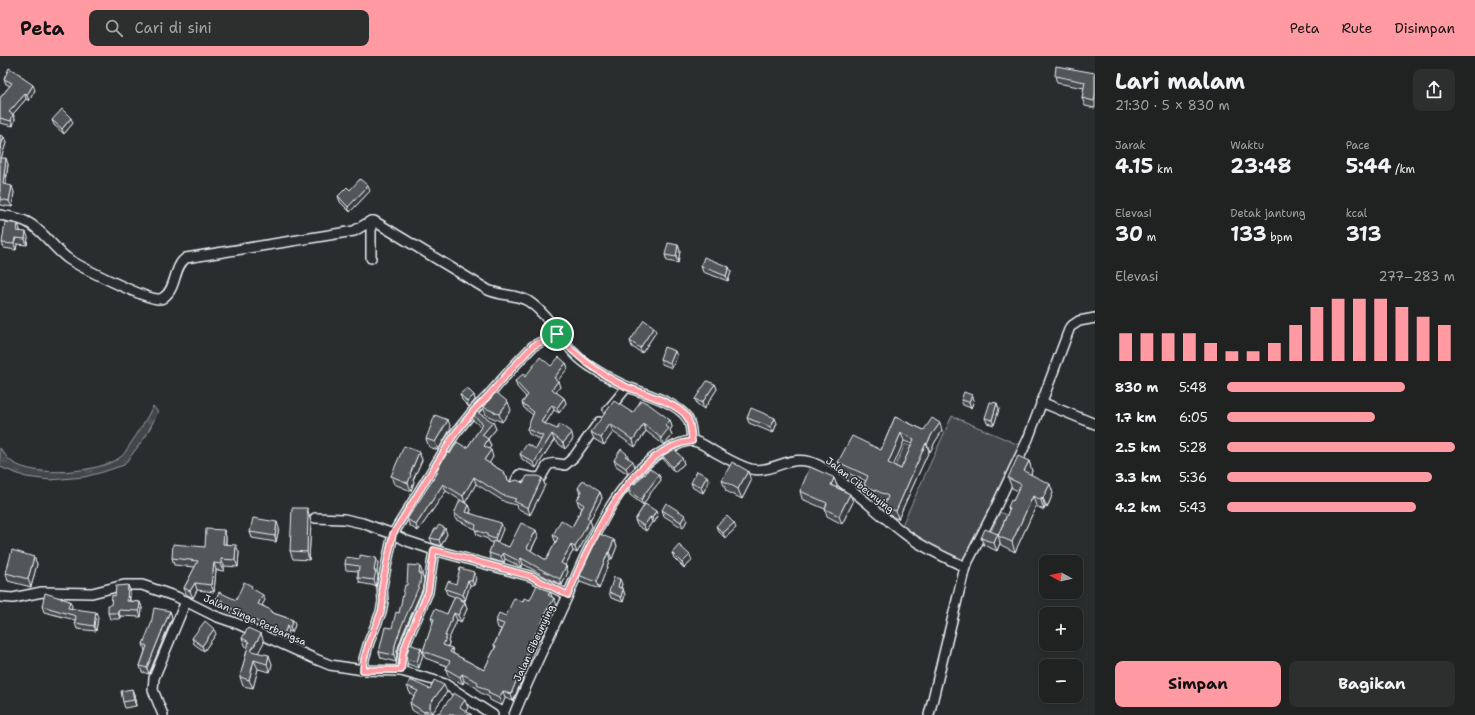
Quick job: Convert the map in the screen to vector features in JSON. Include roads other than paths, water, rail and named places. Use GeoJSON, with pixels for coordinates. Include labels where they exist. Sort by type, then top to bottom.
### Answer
{"type":"FeatureCollection","features":[{"type":"Feature","properties":{"kind":"street"},"geometry":{"type":"LineString","coordinates":[[0,215],[15,218],[31,224],[69,260],[100,276],[159,299],[164,297],[170,291],[179,265],[186,258],[354,231],[371,221],[374,221],[488,290],[519,297],[529,302],[547,317],[557,334],[589,366],[627,387],[662,400],[681,411],[687,417],[690,424],[692,441]]}},
{"type":"Feature","properties":{"kind":"street"},"geometry":{"type":"LineString","coordinates":[[371,221],[371,258]]}},
{"type":"Feature","properties":{"kind":"street"},"geometry":{"type":"LineString","coordinates":[[929,715],[965,567],[1001,497],[1028,439],[1070,327],[1079,320],[1095,318]]}},
{"type":"Feature","properties":{"kind":"street"},"geometry":{"type":"LineString","coordinates":[[363,670],[367,648],[381,612],[383,602],[382,586],[393,534],[454,435],[474,410],[533,346],[557,334]]}},
{"type":"Feature","properties":{"kind":"street"},"geometry":{"type":"LineString","coordinates":[[515,483],[519,475],[535,478],[541,477],[547,465],[551,463],[565,465],[571,460],[609,408],[627,387]]}},
{"type":"Feature","properties":{"kind":"street"},"geometry":{"type":"LineString","coordinates":[[1041,402],[1095,424]]}},
{"type":"Feature","properties":{"kind":"street","name":"Jalan Cibeunying"},"geometry":{"type":"LineString","coordinates":[[514,715],[581,563],[611,507],[628,483],[650,459],[682,443],[692,441],[698,442],[729,459],[758,470],[797,460],[805,460],[818,465],[829,472],[906,535],[936,553],[965,567]]}},
{"type":"Feature","properties":{"kind":"street"},"geometry":{"type":"LineString","coordinates":[[315,518],[352,520],[434,550],[530,576],[568,595]]}},
{"type":"Feature","properties":{"kind":"street"},"geometry":{"type":"LineString","coordinates":[[401,670],[403,653],[408,638],[428,592],[434,550]]}},
{"type":"Feature","properties":{"kind":"street","name":"Jalan Singa Perbangsa"},"geometry":{"type":"LineString","coordinates":[[0,597],[13,598],[42,592],[92,593],[133,584],[161,591],[186,601],[215,616],[238,624],[330,665],[363,670],[401,670],[445,684],[493,715]]}},
{"type":"Feature","properties":{"kind":"street"},"geometry":{"type":"LineString","coordinates":[[163,715],[153,690],[154,678],[186,601]]}},
{"type":"Feature","properties":{"kind":"street"},"geometry":{"type":"LineString","coordinates":[[449,701],[456,691]]}}]}
